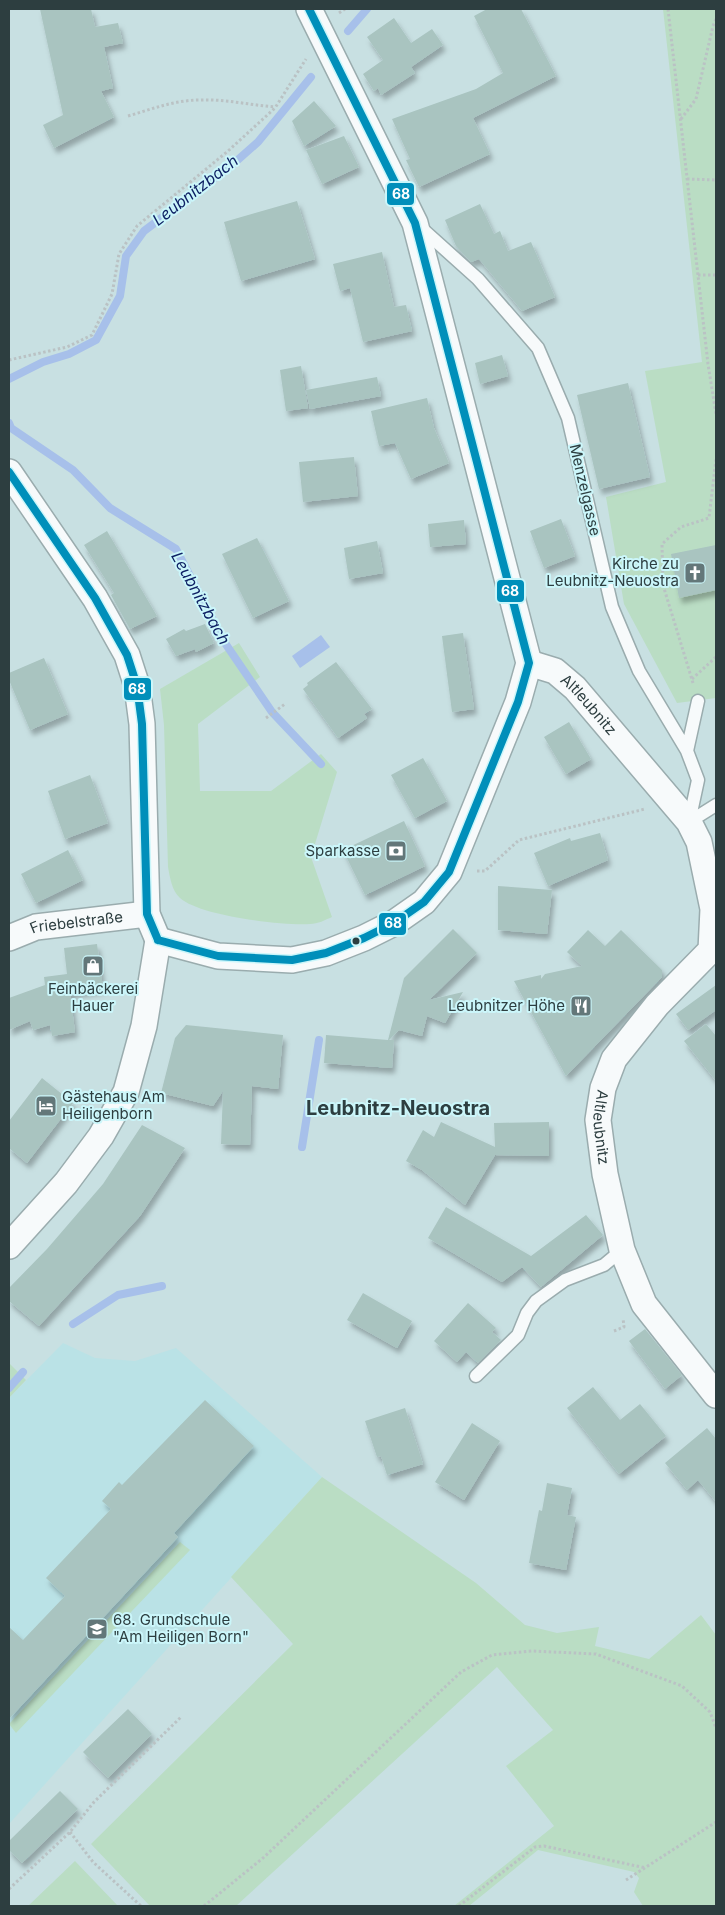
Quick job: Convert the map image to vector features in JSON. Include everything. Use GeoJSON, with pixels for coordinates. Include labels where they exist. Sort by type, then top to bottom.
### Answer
{"type":"FeatureCollection","features":[{"type":"Feature","properties":{"kind":"street"},"geometry":{"type":"LineString","coordinates":[[158,940],[218,956],[292,960],[326,953],[364,938],[394,923],[424,902],[449,872],[518,702],[529,662],[415,223],[309,9]]}},
{"type":"Feature","properties":{"kind":"street"},"geometry":{"type":"LineString","coordinates":[[9,472],[95,598],[127,655],[137,686],[142,724],[147,914],[158,940],[144,1026],[126,1092],[101,1136],[66,1183],[9,1246]]}},
{"type":"Feature","properties":{"kind":"street","name":"Altleubnitz"},"geometry":{"type":"LineString","coordinates":[[529,662],[555,671],[575,688],[674,802],[689,822],[699,842],[713,909],[714,952],[657,1005],[614,1059],[603,1088],[598,1120],[605,1174],[622,1250],[644,1304],[716,1395]]}},
{"type":"Feature","properties":{"kind":"street","name":"Friebelstraße"},"geometry":{"type":"LineString","coordinates":[[9,938],[36,927],[147,914]]}},
{"type":"Feature","properties":{"kind":"lane","name":"Menzelgasse"},"geometry":{"type":"LineString","coordinates":[[415,223],[478,279],[538,348],[568,418],[612,607],[639,671],[687,751],[698,780],[689,822]]}},
{"type":"Feature","properties":{"kind":"lane"},"geometry":{"type":"LineString","coordinates":[[687,751],[698,700]]}},
{"type":"Feature","properties":{"kind":"lane"},"geometry":{"type":"LineString","coordinates":[[689,822],[716,805]]}},
{"type":"Feature","properties":{"kind":"lane"},"geometry":{"type":"LineString","coordinates":[[476,1376],[518,1335],[527,1313],[536,1301],[565,1280],[604,1265],[622,1250]]}},
{"type":"Feature","properties":{"kind":"path"},"geometry":{"type":"LineString","coordinates":[[668,9],[708,364],[716,414]]}},
{"type":"Feature","properties":{"kind":"path"},"geometry":{"type":"LineString","coordinates":[[681,119],[696,98],[710,34],[716,19]]}},
{"type":"Feature","properties":{"kind":"path"},"geometry":{"type":"LineString","coordinates":[[9,360],[67,348],[92,335],[112,294],[119,254],[137,226],[228,151],[275,108],[321,35]]}},
{"type":"Feature","properties":{"kind":"path"},"geometry":{"type":"LineString","coordinates":[[128,116],[166,104],[199,100],[228,101],[275,108]]}},
{"type":"Feature","properties":{"kind":"path"},"geometry":{"type":"LineString","coordinates":[[687,179],[716,180]]}},
{"type":"Feature","properties":{"kind":"path"},"geometry":{"type":"LineString","coordinates":[[698,275],[716,275]]}},
{"type":"Feature","properties":{"kind":"path"},"geometry":{"type":"LineString","coordinates":[[709,518],[716,460]]}},
{"type":"Feature","properties":{"kind":"path"},"geometry":{"type":"LineString","coordinates":[[698,700],[663,585],[662,544],[681,528],[716,517]]}},
{"type":"Feature","properties":{"kind":"path"},"geometry":{"type":"LineString","coordinates":[[692,679],[716,657]]}},
{"type":"Feature","properties":{"kind":"path"},"geometry":{"type":"LineString","coordinates":[[266,718],[285,704]]}},
{"type":"Feature","properties":{"kind":"path"},"geometry":{"type":"LineString","coordinates":[[449,872],[485,871],[519,840],[674,802]]}},
{"type":"Feature","properties":{"kind":"path"},"geometry":{"type":"LineString","coordinates":[[614,1331],[624,1327]]}},
{"type":"Feature","properties":{"kind":"path"},"geometry":{"type":"LineString","coordinates":[[204,1906],[262,1858],[461,1672],[492,1655],[532,1651],[596,1654],[682,1686],[710,1712],[716,1728]]}},
{"type":"Feature","properties":{"kind":"path"},"geometry":{"type":"LineString","coordinates":[[9,1889],[70,1832],[94,1802],[181,1718]]}},
{"type":"Feature","properties":{"kind":"path"},"geometry":{"type":"LineString","coordinates":[[626,1880],[716,1822]]}},
{"type":"Feature","properties":{"kind":"path"},"geometry":{"type":"LineString","coordinates":[[70,1832],[92,1862],[142,1906]]}},
{"type":"Feature","properties":{"kind":"path"},"geometry":{"type":"LineString","coordinates":[[459,1906],[534,1847],[544,1846],[646,1868]]}},
{"type":"Feature","properties":{"kind":"shaded area","name":"68. Grundschule \"Am Heiligen Born\""},"geometry":{"type":"Polygon","coordinates":[[[63,1343],[95,1358],[135,1361],[176,1348],[322,1477],[9,1824],[9,1398],[63,1343]]]}},
{"type":"Feature","properties":{"kind":"green space"},"geometry":{"type":"Polygon","coordinates":[[[663,9],[716,9],[716,698],[677,703],[624,604],[606,497],[666,482],[645,371],[702,362],[663,9]]]}},
{"type":"Feature","properties":{"kind":"green space"},"geometry":{"type":"Polygon","coordinates":[[[239,643],[260,677],[198,724],[200,791],[271,791],[321,754],[337,772],[311,857],[332,917],[319,923],[281,923],[223,915],[205,910],[180,898],[172,884],[168,867],[164,725],[160,689],[239,643]]]}},
{"type":"Feature","properties":{"kind":"green space"},"geometry":{"type":"Polygon","coordinates":[[[9,1363],[26,1380],[9,1398],[9,1363]]]}},
{"type":"Feature","properties":{"kind":"green space"},"geometry":{"type":"Polygon","coordinates":[[[322,1477],[476,1583],[525,1625],[557,1633],[599,1627],[595,1646],[649,1659],[701,1615],[716,1635],[716,1906],[643,1906],[634,1892],[639,1878],[634,1872],[538,1850],[469,1906],[454,1906],[554,1826],[506,1766],[553,1730],[497,1667],[236,1906],[150,1906],[91,1844],[293,1644],[231,1577],[322,1477]]]}},
{"type":"Feature","properties":{"kind":"green space"},"geometry":{"type":"Polygon","coordinates":[[[180,1542],[190,1550],[16,1733],[9,1724],[180,1542]]]}},
{"type":"Feature","properties":{"kind":"green space"},"geometry":{"type":"Polygon","coordinates":[[[75,1861],[118,1906],[28,1906],[75,1861]]]}},
{"type":"Feature","properties":{"kind":"water"},"geometry":{"type":"Polygon","coordinates":[[[321,635],[330,647],[300,668],[292,656],[321,635]]]}},
{"type":"Feature","properties":{"kind":"building"},"geometry":{"type":"Polygon","coordinates":[[[40,9],[91,9],[95,27],[118,23],[123,43],[104,47],[113,88],[101,91],[114,117],[54,148],[43,125],[63,115],[40,9]]]}},
{"type":"Feature","properties":{"kind":"building"},"geometry":{"type":"Polygon","coordinates":[[[487,9],[521,9],[556,76],[473,118],[490,154],[419,187],[406,160],[410,159],[392,119],[476,89],[503,73],[474,16],[487,9]]]}},
{"type":"Feature","properties":{"kind":"building"},"geometry":{"type":"Polygon","coordinates":[[[394,18],[411,43],[432,29],[443,45],[411,67],[415,73],[381,95],[378,88],[374,91],[363,74],[383,60],[367,37],[394,18]]]}},
{"type":"Feature","properties":{"kind":"building"},"geometry":{"type":"Polygon","coordinates":[[[314,101],[336,126],[304,146],[292,121],[314,101]]]}},
{"type":"Feature","properties":{"kind":"building"},"geometry":{"type":"Polygon","coordinates":[[[344,136],[359,167],[322,184],[306,150],[344,136]]]}},
{"type":"Feature","properties":{"kind":"building"},"geometry":{"type":"Polygon","coordinates":[[[297,201],[315,259],[241,281],[224,222],[297,201]]]}},
{"type":"Feature","properties":{"kind":"building"},"geometry":{"type":"Polygon","coordinates":[[[480,204],[494,234],[500,231],[508,251],[531,242],[555,297],[522,311],[479,259],[471,262],[456,246],[445,220],[480,204]]]}},
{"type":"Feature","properties":{"kind":"building"},"geometry":{"type":"Polygon","coordinates":[[[382,252],[394,307],[406,305],[412,331],[363,342],[350,288],[340,291],[333,264],[382,252]]]}},
{"type":"Feature","properties":{"kind":"building"},"geometry":{"type":"Polygon","coordinates":[[[502,355],[508,376],[480,384],[475,363],[502,355]]]}},
{"type":"Feature","properties":{"kind":"building"},"geometry":{"type":"Polygon","coordinates":[[[301,366],[308,408],[286,411],[280,370],[301,366]]]}},
{"type":"Feature","properties":{"kind":"building"},"geometry":{"type":"Polygon","coordinates":[[[377,377],[381,396],[310,409],[306,390],[377,377]]]}},
{"type":"Feature","properties":{"kind":"building"},"geometry":{"type":"Polygon","coordinates":[[[628,383],[650,477],[599,489],[577,395],[628,383]]]}},
{"type":"Feature","properties":{"kind":"building"},"geometry":{"type":"Polygon","coordinates":[[[427,398],[434,428],[449,463],[411,479],[395,443],[379,446],[371,411],[427,398]]]}},
{"type":"Feature","properties":{"kind":"building"},"geometry":{"type":"Polygon","coordinates":[[[354,457],[358,496],[303,502],[299,462],[354,457]]]}},
{"type":"Feature","properties":{"kind":"building"},"geometry":{"type":"Polygon","coordinates":[[[561,519],[575,556],[544,568],[530,531],[561,519]]]}},
{"type":"Feature","properties":{"kind":"building"},"geometry":{"type":"Polygon","coordinates":[[[464,520],[466,544],[430,547],[428,524],[464,520]]]}},
{"type":"Feature","properties":{"kind":"building"},"geometry":{"type":"Polygon","coordinates":[[[107,531],[157,616],[130,629],[111,595],[114,593],[84,545],[107,531]]]}},
{"type":"Feature","properties":{"kind":"building"},"geometry":{"type":"Polygon","coordinates":[[[257,538],[289,601],[253,618],[222,554],[257,538]]]}},
{"type":"Feature","properties":{"kind":"building"},"geometry":{"type":"Polygon","coordinates":[[[377,541],[383,573],[349,579],[344,548],[377,541]]]}},
{"type":"Feature","properties":{"kind":"building","name":"Kirche zu Leubnitz-Neuostra"},"geometry":{"type":"Polygon","coordinates":[[[716,545],[716,590],[679,598],[671,554],[716,545]]]}},
{"type":"Feature","properties":{"kind":"building"},"geometry":{"type":"Polygon","coordinates":[[[205,624],[214,643],[196,652],[195,649],[176,656],[166,639],[184,629],[186,631],[205,624]]]}},
{"type":"Feature","properties":{"kind":"building"},"geometry":{"type":"Polygon","coordinates":[[[463,633],[474,709],[452,712],[442,636],[463,633]]]}},
{"type":"Feature","properties":{"kind":"building"},"geometry":{"type":"Polygon","coordinates":[[[44,658],[68,714],[30,730],[9,680],[9,673],[44,658]]]}},
{"type":"Feature","properties":{"kind":"building"},"geometry":{"type":"Polygon","coordinates":[[[336,662],[372,709],[364,714],[367,718],[338,738],[303,689],[308,685],[307,683],[336,662]]]}},
{"type":"Feature","properties":{"kind":"building"},"geometry":{"type":"Polygon","coordinates":[[[569,722],[591,759],[566,774],[544,737],[569,722]]]}},
{"type":"Feature","properties":{"kind":"building"},"geometry":{"type":"Polygon","coordinates":[[[423,758],[447,801],[415,818],[391,775],[423,758]]]}},
{"type":"Feature","properties":{"kind":"building"},"geometry":{"type":"Polygon","coordinates":[[[90,775],[108,823],[65,839],[48,791],[90,775]]]}},
{"type":"Feature","properties":{"kind":"building"},"geometry":{"type":"Polygon","coordinates":[[[404,821],[425,866],[365,895],[343,850],[404,821]]]}},
{"type":"Feature","properties":{"kind":"building"},"geometry":{"type":"Polygon","coordinates":[[[600,833],[608,860],[548,886],[534,853],[570,838],[571,841],[600,833]]]}},
{"type":"Feature","properties":{"kind":"building"},"geometry":{"type":"Polygon","coordinates":[[[68,850],[83,880],[36,903],[21,874],[68,850]]]}},
{"type":"Feature","properties":{"kind":"building"},"geometry":{"type":"Polygon","coordinates":[[[498,886],[552,890],[547,934],[498,930],[498,886]]]}},
{"type":"Feature","properties":{"kind":"building"},"geometry":{"type":"Polygon","coordinates":[[[453,929],[477,953],[429,1000],[463,992],[445,1023],[427,1016],[422,1036],[399,1030],[389,1040],[394,1040],[392,1068],[324,1063],[326,1035],[388,1040],[404,978],[453,929]]]}},
{"type":"Feature","properties":{"kind":"building","name":"Leubnitzer Höhe"},"geometry":{"type":"Polygon","coordinates":[[[588,930],[605,946],[621,930],[662,970],[662,977],[566,1076],[514,981],[541,975],[541,979],[545,974],[582,966],[567,952],[588,930]]]}},
{"type":"Feature","properties":{"kind":"building"},"geometry":{"type":"Polygon","coordinates":[[[97,944],[103,988],[70,993],[75,1032],[52,1036],[50,1025],[33,1030],[30,1021],[9,1030],[9,998],[45,985],[44,977],[67,974],[64,948],[97,944]]]}},
{"type":"Feature","properties":{"kind":"building"},"geometry":{"type":"Polygon","coordinates":[[[716,985],[716,1010],[688,1030],[676,1014],[716,985]]]}},
{"type":"Feature","properties":{"kind":"building"},"geometry":{"type":"Polygon","coordinates":[[[706,1024],[716,1036],[716,1081],[684,1041],[706,1024]]]}},
{"type":"Feature","properties":{"kind":"building"},"geometry":{"type":"Polygon","coordinates":[[[186,1025],[283,1035],[278,1089],[252,1086],[250,1145],[221,1144],[223,1091],[213,1106],[161,1093],[175,1038],[186,1025]]]}},
{"type":"Feature","properties":{"kind":"building"},"geometry":{"type":"Polygon","coordinates":[[[42,1078],[73,1103],[27,1163],[9,1148],[9,1121],[42,1078]]]}},
{"type":"Feature","properties":{"kind":"building"},"geometry":{"type":"Polygon","coordinates":[[[441,1122],[495,1147],[494,1123],[549,1122],[549,1156],[495,1155],[465,1205],[422,1170],[406,1161],[423,1130],[434,1137],[441,1122]]]}},
{"type":"Feature","properties":{"kind":"building"},"geometry":{"type":"Polygon","coordinates":[[[142,1125],[185,1148],[140,1216],[39,1326],[9,1301],[9,1288],[47,1249],[103,1184],[142,1125]]]}},
{"type":"Feature","properties":{"kind":"building"},"geometry":{"type":"Polygon","coordinates":[[[446,1207],[531,1256],[586,1215],[603,1235],[541,1287],[522,1267],[502,1282],[428,1238],[446,1207]]]}},
{"type":"Feature","properties":{"kind":"building"},"geometry":{"type":"Polygon","coordinates":[[[363,1293],[412,1321],[397,1348],[347,1320],[363,1293]]]}},
{"type":"Feature","properties":{"kind":"building"},"geometry":{"type":"Polygon","coordinates":[[[468,1303],[496,1328],[492,1332],[501,1340],[478,1363],[466,1352],[457,1362],[434,1341],[468,1303]]]}},
{"type":"Feature","properties":{"kind":"building"},"geometry":{"type":"Polygon","coordinates":[[[645,1329],[682,1375],[665,1389],[629,1341],[645,1329]]]}},
{"type":"Feature","properties":{"kind":"building"},"geometry":{"type":"Polygon","coordinates":[[[593,1387],[620,1420],[640,1404],[666,1436],[619,1474],[567,1408],[593,1387]]]}},
{"type":"Feature","properties":{"kind":"building"},"geometry":{"type":"Polygon","coordinates":[[[205,1400],[254,1446],[174,1533],[178,1537],[9,1719],[9,1627],[23,1640],[65,1596],[46,1578],[111,1509],[102,1501],[119,1482],[122,1485],[205,1400]]]}},
{"type":"Feature","properties":{"kind":"building"},"geometry":{"type":"Polygon","coordinates":[[[405,1408],[423,1464],[387,1475],[381,1456],[377,1457],[365,1421],[405,1408]]]}},
{"type":"Feature","properties":{"kind":"building"},"geometry":{"type":"Polygon","coordinates":[[[472,1423],[500,1441],[464,1500],[435,1482],[472,1423]]]}},
{"type":"Feature","properties":{"kind":"building"},"geometry":{"type":"Polygon","coordinates":[[[707,1428],[716,1439],[716,1502],[698,1480],[687,1490],[665,1463],[707,1428]]]}},
{"type":"Feature","properties":{"kind":"building"},"geometry":{"type":"Polygon","coordinates":[[[547,1483],[572,1488],[567,1515],[576,1517],[566,1570],[529,1563],[539,1510],[542,1511],[547,1483]]]}},
{"type":"Feature","properties":{"kind":"building"},"geometry":{"type":"Polygon","coordinates":[[[128,1709],[152,1734],[108,1778],[83,1752],[128,1709]]]}},
{"type":"Feature","properties":{"kind":"building"},"geometry":{"type":"Polygon","coordinates":[[[60,1791],[78,1809],[22,1863],[9,1850],[9,1841],[60,1791]]]}},
{"type":"Feature","properties":{"kind":"waterway","name":"Leubnitzbach"},"geometry":{"type":"LineString","coordinates":[[348,31],[367,9]]}},
{"type":"Feature","properties":{"kind":"waterway","name":"Leubnitzbach"},"geometry":{"type":"LineString","coordinates":[[9,379],[43,362],[69,354],[96,340],[120,296],[126,256],[144,231],[232,165],[258,142],[311,77]]}},
{"type":"Feature","properties":{"kind":"waterway","name":"Leubnitzbach"},"geometry":{"type":"LineString","coordinates":[[9,423],[11,428],[73,470],[110,508],[176,549],[225,643],[272,712],[321,764]]}},
{"type":"Feature","properties":{"kind":"waterway","name":"Leubnitzbach"},"geometry":{"type":"LineString","coordinates":[[302,1147],[319,1040]]}},
{"type":"Feature","properties":{"kind":"waterway","name":"Leubnitzbach"},"geometry":{"type":"LineString","coordinates":[[73,1324],[118,1295],[162,1286]]}},
{"type":"Feature","properties":{"kind":"waterway","name":"Leubnitzbach"},"geometry":{"type":"LineString","coordinates":[[9,1388],[23,1372]]}},
{"type":"Feature","properties":{"kind":"transit line","name":"68"},"geometry":{"type":"LineString","coordinates":[[158,940],[218,956],[292,960],[326,953],[364,938],[394,923],[424,902],[449,872],[518,702],[529,663],[415,223],[309,9]]}},
{"type":"Feature","properties":{"kind":"transit line","name":"68"},"geometry":{"type":"LineString","coordinates":[[9,472],[95,598],[127,655],[137,686],[142,724],[147,914],[158,940]]}},
{"type":"Feature","properties":{"kind":"place","name":"Kirche zu Leubnitz-Neuostra"},"geometry":{"type":"Point","coordinates":[695,573]}},
{"type":"Feature","properties":{"kind":"place","name":"Sparkasse"},"geometry":{"type":"Point","coordinates":[396,851]}},
{"type":"Feature","properties":{"kind":"place","name":"Feinbäckerei Hauer"},"geometry":{"type":"Point","coordinates":[93,966]}},
{"type":"Feature","properties":{"kind":"place","name":"Leubnitzer Höhe"},"geometry":{"type":"Point","coordinates":[581,1006]}},
{"type":"Feature","properties":{"kind":"place","name":"Gästehaus Am Heiligenborn"},"geometry":{"type":"Point","coordinates":[46,1106]}},
{"type":"Feature","properties":{"kind":"place","name":"68. Grundschule \"Am Heiligen Born\""},"geometry":{"type":"Point","coordinates":[97,1629]}},
{"type":"Feature","properties":{"kind":"district","name":"Leubnitz-Neuostra"},"geometry":{"type":"Point","coordinates":[398,1108]}}]}
